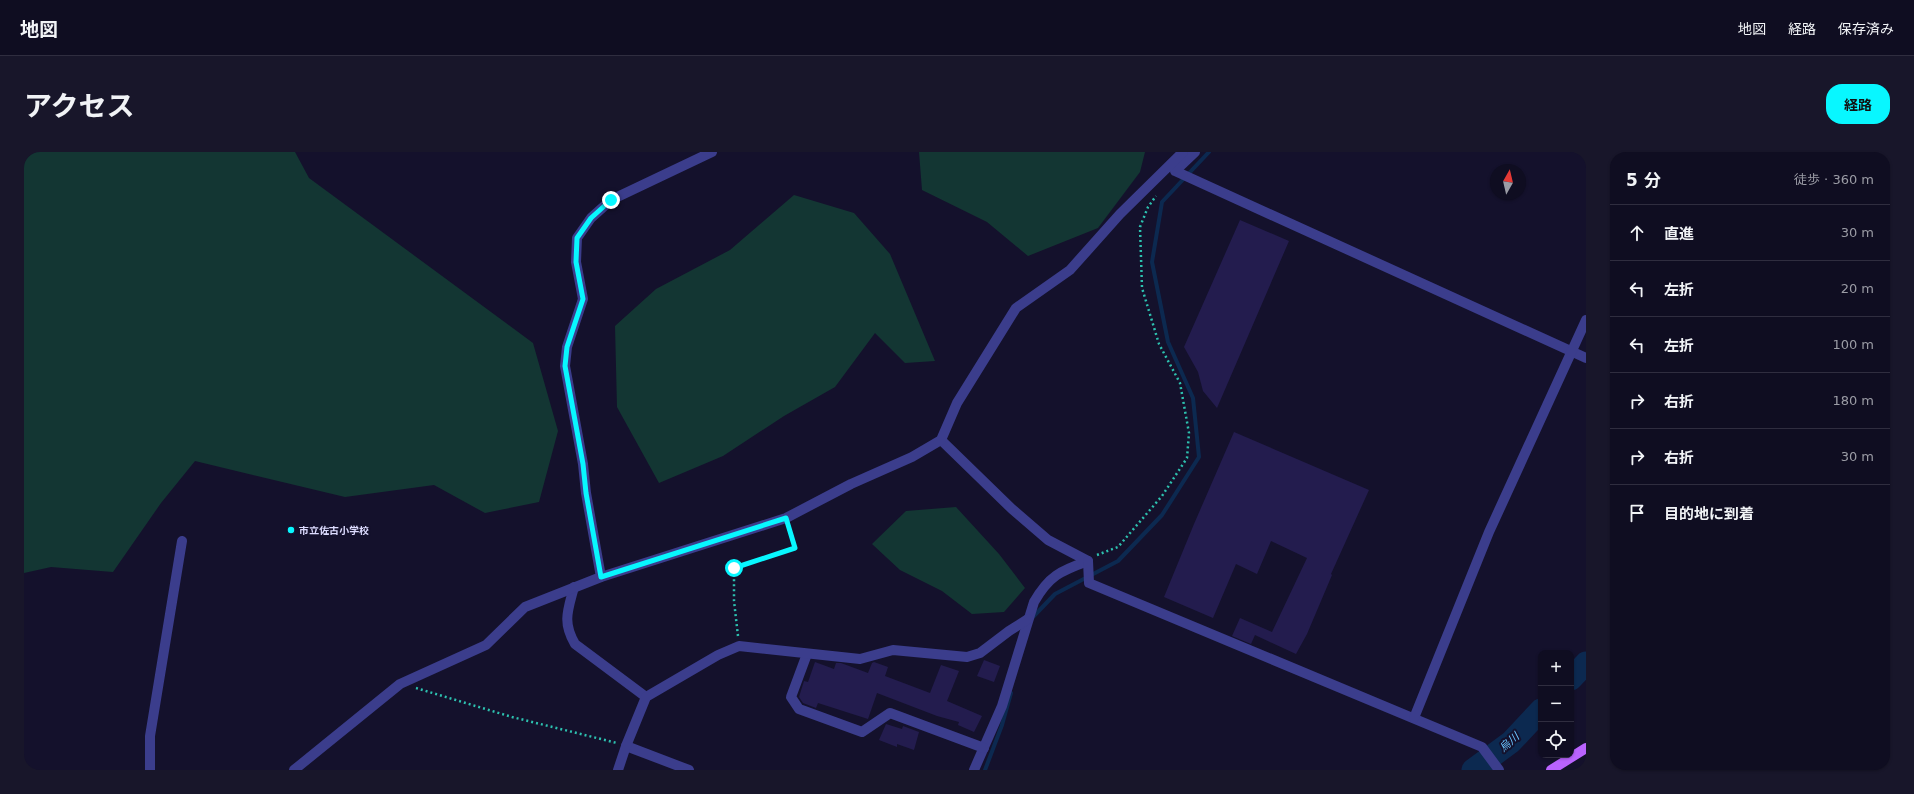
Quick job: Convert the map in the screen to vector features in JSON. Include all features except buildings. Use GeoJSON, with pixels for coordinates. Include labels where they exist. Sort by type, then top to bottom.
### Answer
{"type":"FeatureCollection","features":[{"type":"Feature","properties":{"kind":"main road"},"geometry":{"type":"LineString","coordinates":[[1551,770],[1586,748]]}},
{"type":"Feature","properties":{"kind":"street"},"geometry":{"type":"LineString","coordinates":[[601,577],[586,493],[583,464],[565,366],[567,347],[583,299],[576,262],[577,238],[591,218],[611,200],[712,152]]}},
{"type":"Feature","properties":{"kind":"street"},"geometry":{"type":"LineString","coordinates":[[294,770],[400,684],[486,645],[525,607],[601,577],[786,518],[851,484],[912,457],[942,440],[958,403],[1016,308],[1070,270],[1120,214],[1183,152]]}},
{"type":"Feature","properties":{"kind":"street"},"geometry":{"type":"LineString","coordinates":[[1195,152],[1175,172],[1586,358]]}},
{"type":"Feature","properties":{"kind":"street"},"geometry":{"type":"LineString","coordinates":[[1414,718],[1489,532],[1586,320]]}},
{"type":"Feature","properties":{"kind":"street"},"geometry":{"type":"LineString","coordinates":[[942,440],[970,470],[1048,540],[1086,560]]}},
{"type":"Feature","properties":{"kind":"street"},"geometry":{"type":"LineString","coordinates":[[150,770],[150,736],[182,541]]}},
{"type":"Feature","properties":{"kind":"street"},"geometry":{"type":"LineString","coordinates":[[1086,560],[1090,583],[1414,718],[1482,748],[1499,770]]}},
{"type":"Feature","properties":{"kind":"street"},"geometry":{"type":"LineString","coordinates":[[974,770],[1002,706],[1034,602],[1043,587],[1064,569],[1086,560]]}},
{"type":"Feature","properties":{"kind":"street"},"geometry":{"type":"LineString","coordinates":[[574,587],[566,615],[568,633],[576,644],[646,697]]}},
{"type":"Feature","properties":{"kind":"street"},"geometry":{"type":"LineString","coordinates":[[618,770],[646,697],[718,656],[739,646],[860,659],[893,650],[966,657],[980,653],[1028,619]]}},
{"type":"Feature","properties":{"kind":"street"},"geometry":{"type":"LineString","coordinates":[[807,654],[791,697],[800,709],[862,732],[890,713],[984,748]]}},
{"type":"Feature","properties":{"kind":"street"},"geometry":{"type":"LineString","coordinates":[[626,746],[689,770]]}},
{"type":"Feature","properties":{"kind":"path"},"geometry":{"type":"LineString","coordinates":[[1086,560],[1118,547],[1162,496],[1187,458],[1189,433],[1180,383],[1159,344],[1142,288],[1140,227],[1148,207],[1157,195]]}},
{"type":"Feature","properties":{"kind":"path"},"geometry":{"type":"LineString","coordinates":[[739,646],[734,601],[734,568],[795,548],[786,518]]}},
{"type":"Feature","properties":{"kind":"path"},"geometry":{"type":"LineString","coordinates":[[400,684],[512,717],[626,746]]}},
{"type":"Feature","properties":{"kind":"green space"},"geometry":{"type":"Polygon","coordinates":[[[24,152],[295,152],[309,178],[533,343],[558,431],[539,502],[485,513],[434,485],[345,497],[195,461],[161,503],[113,572],[51,567],[24,573],[24,152]]]}},
{"type":"Feature","properties":{"kind":"green space"},"geometry":{"type":"Polygon","coordinates":[[[919,152],[1145,152],[1140,172],[1098,228],[1028,256],[987,222],[922,190],[919,152]]]}},
{"type":"Feature","properties":{"kind":"green space"},"geometry":{"type":"Polygon","coordinates":[[[794,195],[854,213],[890,254],[935,361],[905,363],[875,333],[835,387],[784,416],[723,456],[659,483],[617,407],[615,326],[656,289],[730,250],[794,195]]]}},
{"type":"Feature","properties":{"kind":"green space"},"geometry":{"type":"Polygon","coordinates":[[[956,507],[999,554],[1025,588],[1004,612],[972,614],[942,591],[900,570],[872,544],[906,511],[956,507]]]}},
{"type":"Feature","properties":{"kind":"waterway"},"geometry":{"type":"LineString","coordinates":[[1031,619],[1055,594],[1118,561],[1162,515],[1199,457],[1193,398],[1168,342],[1152,262],[1162,202],[1209,152]]}},
{"type":"Feature","properties":{"kind":"waterway","name":"烏川"},"geometry":{"type":"LineString","coordinates":[[1574,676],[1586,663]]}},
{"type":"Feature","properties":{"kind":"waterway"},"geometry":{"type":"LineString","coordinates":[[985,770],[1002,725],[1011,693]]}},
{"type":"Feature","properties":{"kind":"waterway","name":"烏川"},"geometry":{"type":"LineString","coordinates":[[1473,770],[1511,742],[1538,713]]}},
{"type":"Feature","properties":{"kind":"place","name":"市立佐古小学校"},"geometry":{"type":"Point","coordinates":[291,530]}},
{"type":"Feature","properties":{"kind":"route"},"geometry":{"type":"LineString","coordinates":[[611,200],[591,218],[577,238],[576,262],[583,299],[567,347],[565,366],[583,464],[586,493],[601,577],[786,518],[795,548],[734,568]]}}]}
